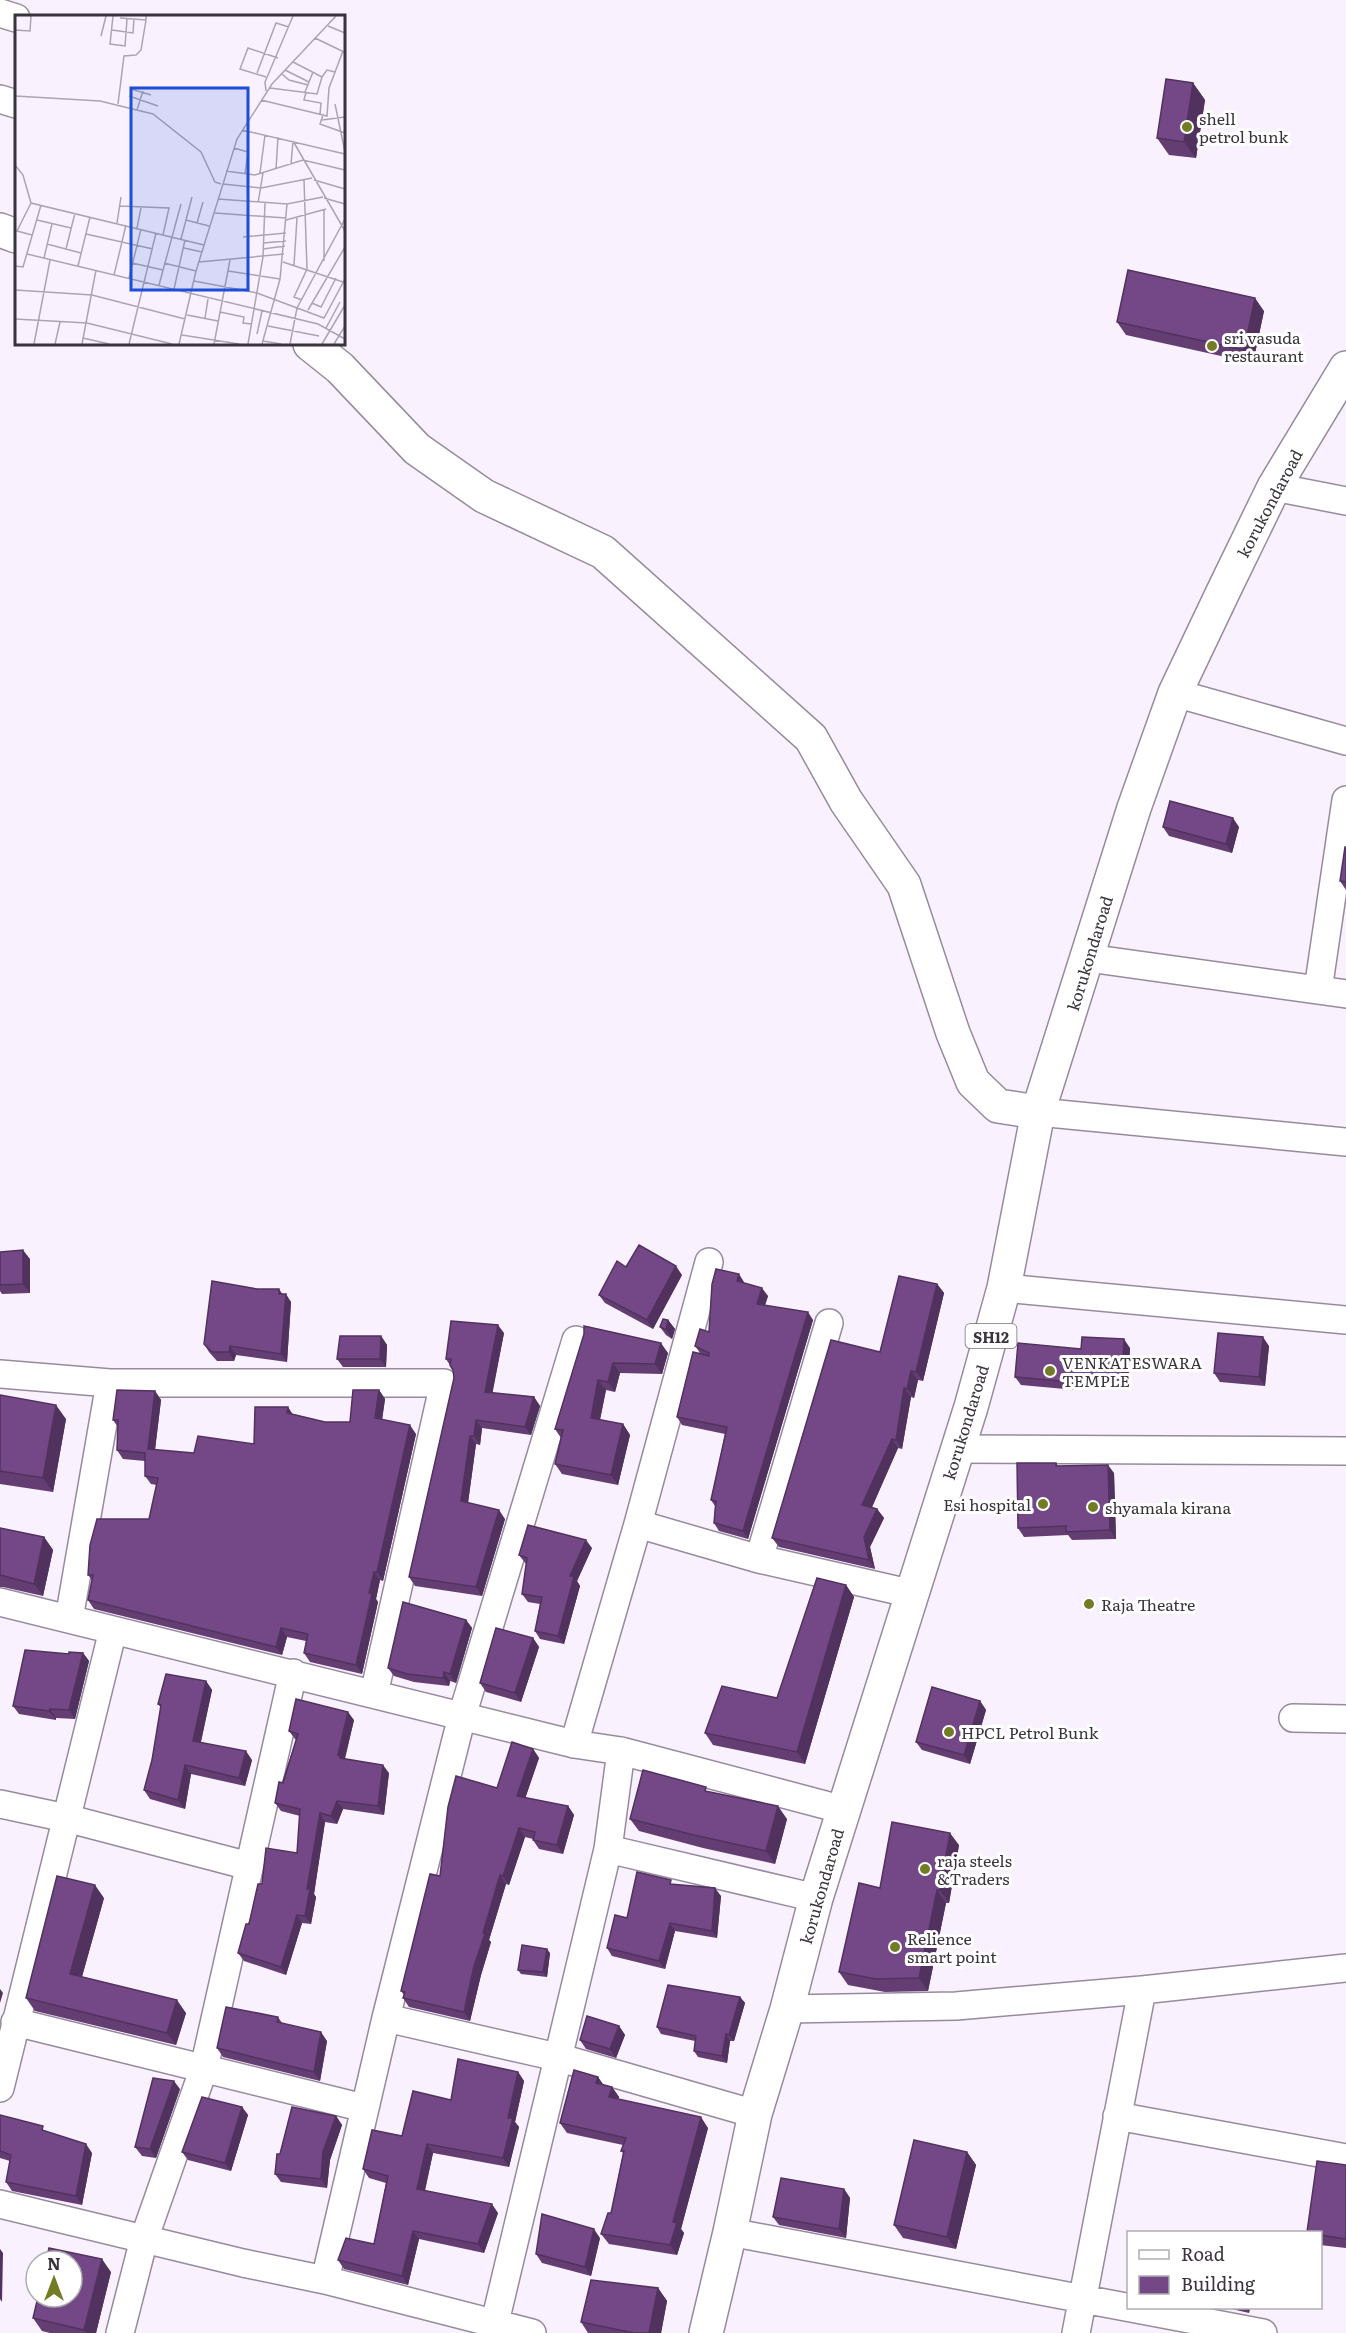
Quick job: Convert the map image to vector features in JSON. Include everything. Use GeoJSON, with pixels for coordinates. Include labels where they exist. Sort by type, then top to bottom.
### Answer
{"type":"FeatureCollection","features":[{"type":"Feature","properties":{"kind":"main road"},"geometry":{"type":"LineString","coordinates":[[0,230],[15,236]]}},
{"type":"Feature","properties":{"kind":"main road"},"geometry":{"type":"LineString","coordinates":[[311,345],[340,368],[417,449],[484,496],[603,552],[812,738],[846,801],[904,885],[953,1034],[973,1082],[998,1106],[1038,1112]]}},
{"type":"Feature","properties":{"kind":"main road","name":"korukondaroad"},"geometry":{"type":"LineString","coordinates":[[706,2333],[755,2114],[787,2009],[816,1898],[958,1449],[1004,1288],[1038,1112],[1134,808],[1175,693],[1274,487],[1346,368]]}},
{"type":"Feature","properties":{"kind":"street"},"geometry":{"type":"LineString","coordinates":[[0,13],[15,18]]}},
{"type":"Feature","properties":{"kind":"street"},"geometry":{"type":"LineString","coordinates":[[0,99],[15,104]]}},
{"type":"Feature","properties":{"kind":"street"},"geometry":{"type":"LineString","coordinates":[[1274,487],[1346,501]]}},
{"type":"Feature","properties":{"kind":"street"},"geometry":{"type":"LineString","coordinates":[[1175,693],[1346,741]]}},
{"type":"Feature","properties":{"kind":"street"},"geometry":{"type":"LineString","coordinates":[[1318,990],[1346,800]]}},
{"type":"Feature","properties":{"kind":"street"},"geometry":{"type":"LineString","coordinates":[[1088,958],[1346,994]]}},
{"type":"Feature","properties":{"kind":"street"},"geometry":{"type":"LineString","coordinates":[[1038,1112],[1346,1142]]}},
{"type":"Feature","properties":{"kind":"street"},"geometry":{"type":"LineString","coordinates":[[574,1744],[638,1524],[709,1262]]}},
{"type":"Feature","properties":{"kind":"street"},"geometry":{"type":"LineString","coordinates":[[1004,1288],[1346,1320]]}},
{"type":"Feature","properties":{"kind":"street"},"geometry":{"type":"LineString","coordinates":[[759,1559],[829,1323]]}},
{"type":"Feature","properties":{"kind":"street"},"geometry":{"type":"LineString","coordinates":[[325,2280],[364,2108],[462,1716],[576,1340]]}},
{"type":"Feature","properties":{"kind":"street"},"geometry":{"type":"LineString","coordinates":[[0,1374],[110,1383],[444,1383],[374,1694]]}},
{"type":"Feature","properties":{"kind":"street"},"geometry":{"type":"LineString","coordinates":[[69,1619],[110,1383]]}},
{"type":"Feature","properties":{"kind":"street"},"geometry":{"type":"LineString","coordinates":[[958,1449],[1346,1451]]}},
{"type":"Feature","properties":{"kind":"street"},"geometry":{"type":"LineString","coordinates":[[638,1524],[759,1559],[913,1594]]}},
{"type":"Feature","properties":{"kind":"street"},"geometry":{"type":"LineString","coordinates":[[0,1602],[574,1744],[621,1751],[843,1810]]}},
{"type":"Feature","properties":{"kind":"street"},"geometry":{"type":"LineString","coordinates":[[0,2088],[113,1630]]}},
{"type":"Feature","properties":{"kind":"street"},"geometry":{"type":"LineString","coordinates":[[120,2333],[144,2239],[204,2068],[293,1673]]}},
{"type":"Feature","properties":{"kind":"street"},"geometry":{"type":"LineString","coordinates":[[1293,1718],[1346,1719]]}},
{"type":"Feature","properties":{"kind":"street"},"geometry":{"type":"LineString","coordinates":[[495,2322],[608,1849],[621,1751]]}},
{"type":"Feature","properties":{"kind":"street"},"geometry":{"type":"LineString","coordinates":[[0,1804],[66,1818],[249,1866]]}},
{"type":"Feature","properties":{"kind":"street"},"geometry":{"type":"LineString","coordinates":[[608,1849],[816,1898]]}},
{"type":"Feature","properties":{"kind":"street"},"geometry":{"type":"LineString","coordinates":[[787,2009],[956,2007],[1346,1968]]}},
{"type":"Feature","properties":{"kind":"street"},"geometry":{"type":"LineString","coordinates":[[1076,2333],[1142,1990]]}},
{"type":"Feature","properties":{"kind":"street"},"geometry":{"type":"LineString","coordinates":[[386,2018],[557,2057],[755,2114]]}},
{"type":"Feature","properties":{"kind":"street"},"geometry":{"type":"LineString","coordinates":[[15,2022],[364,2108]]}},
{"type":"Feature","properties":{"kind":"street"},"geometry":{"type":"LineString","coordinates":[[1117,2116],[1346,2158]]}},
{"type":"Feature","properties":{"kind":"street"},"geometry":{"type":"LineString","coordinates":[[0,2204],[325,2280],[532,2333]]}},
{"type":"Feature","properties":{"kind":"street"},"geometry":{"type":"LineString","coordinates":[[730,2232],[1127,2307]]}},
{"type":"Feature","properties":{"kind":"street"},"geometry":{"type":"LineString","coordinates":[[1135,2309],[1263,2333]]}},
{"type":"Feature","properties":{"kind":"building"},"geometry":{"type":"Polygon","coordinates":[[[1166,79],[1193,83],[1184,142],[1157,138],[1166,79]]]}},
{"type":"Feature","properties":{"kind":"building"},"geometry":{"type":"Polygon","coordinates":[[[1128,270],[1255,298],[1244,350],[1117,322],[1128,270]]]}},
{"type":"Feature","properties":{"kind":"building"},"geometry":{"type":"Polygon","coordinates":[[[1170,801],[1233,818],[1226,844],[1163,827],[1170,801]]]}},
{"type":"Feature","properties":{"kind":"building"},"geometry":{"type":"Polygon","coordinates":[[[1346,847],[1346,882],[1340,881],[1346,847]]]}},
{"type":"Feature","properties":{"kind":"building"},"geometry":{"type":"Polygon","coordinates":[[[639,1245],[676,1266],[647,1320],[599,1295],[617,1261],[626,1267],[639,1245]]]}},
{"type":"Feature","properties":{"kind":"building"},"geometry":{"type":"Polygon","coordinates":[[[23,1250],[23,1284],[0,1285],[0,1252],[23,1250]]]}},
{"type":"Feature","properties":{"kind":"building"},"geometry":{"type":"Polygon","coordinates":[[[716,1269],[739,1274],[737,1281],[762,1288],[757,1304],[808,1312],[743,1531],[714,1523],[716,1501],[711,1500],[727,1427],[677,1417],[693,1352],[709,1356],[709,1353],[695,1346],[700,1329],[709,1332],[712,1284],[716,1269]]]}},
{"type":"Feature","properties":{"kind":"building"},"geometry":{"type":"Polygon","coordinates":[[[899,1276],[937,1284],[916,1372],[911,1371],[907,1389],[904,1388],[896,1440],[892,1439],[862,1505],[877,1509],[864,1537],[869,1560],[772,1538],[831,1340],[880,1352],[899,1276]]]}},
{"type":"Feature","properties":{"kind":"building"},"geometry":{"type":"Polygon","coordinates":[[[212,1281],[257,1289],[279,1289],[279,1294],[286,1294],[281,1354],[230,1346],[229,1352],[212,1352],[204,1344],[212,1281]]]}},
{"type":"Feature","properties":{"kind":"building"},"geometry":{"type":"Polygon","coordinates":[[[663,1319],[668,1320],[666,1330],[660,1327],[663,1319]]]}},
{"type":"Feature","properties":{"kind":"building"},"geometry":{"type":"Polygon","coordinates":[[[451,1321],[498,1325],[485,1392],[534,1397],[525,1427],[476,1420],[474,1436],[470,1436],[461,1501],[499,1510],[476,1587],[409,1577],[454,1378],[450,1365],[451,1359],[446,1359],[451,1321]]]}},
{"type":"Feature","properties":{"kind":"building"},"geometry":{"type":"Polygon","coordinates":[[[584,1326],[661,1343],[655,1364],[613,1363],[608,1382],[598,1380],[591,1418],[623,1424],[611,1475],[555,1464],[563,1430],[555,1429],[584,1334],[584,1326]]]}},
{"type":"Feature","properties":{"kind":"building"},"geometry":{"type":"Polygon","coordinates":[[[1218,1333],[1263,1337],[1259,1377],[1214,1373],[1218,1333]]]}},
{"type":"Feature","properties":{"kind":"building"},"geometry":{"type":"Polygon","coordinates":[[[340,1336],[381,1336],[380,1359],[337,1359],[340,1336]]]}},
{"type":"Feature","properties":{"kind":"building"},"geometry":{"type":"Polygon","coordinates":[[[1082,1337],[1124,1339],[1122,1377],[1071,1374],[1070,1382],[1015,1377],[1018,1343],[1081,1349],[1082,1337]]]}},
{"type":"Feature","properties":{"kind":"building"},"geometry":{"type":"Polygon","coordinates":[[[117,1390],[155,1391],[148,1449],[194,1453],[198,1436],[254,1444],[255,1407],[288,1407],[287,1413],[325,1422],[350,1422],[353,1390],[379,1390],[375,1418],[410,1425],[377,1572],[374,1572],[369,1593],[372,1594],[356,1665],[304,1653],[308,1634],[281,1628],[276,1647],[88,1600],[93,1575],[88,1575],[90,1545],[97,1519],[149,1519],[158,1478],[145,1476],[145,1453],[117,1450],[118,1420],[113,1420],[117,1390]]]}},
{"type":"Feature","properties":{"kind":"building"},"geometry":{"type":"Polygon","coordinates":[[[0,1395],[56,1405],[43,1478],[0,1471],[0,1395]]]}},
{"type":"Feature","properties":{"kind":"building"},"geometry":{"type":"Polygon","coordinates":[[[1017,1463],[1056,1463],[1056,1466],[1108,1465],[1110,1530],[1066,1532],[1066,1526],[1018,1528],[1017,1463]]]}},
{"type":"Feature","properties":{"kind":"building"},"geometry":{"type":"Polygon","coordinates":[[[528,1525],[586,1540],[570,1576],[574,1577],[558,1636],[535,1631],[542,1597],[522,1594],[527,1558],[519,1555],[528,1525]]]}},
{"type":"Feature","properties":{"kind":"building"},"geometry":{"type":"Polygon","coordinates":[[[0,1528],[44,1537],[34,1584],[0,1575],[0,1528]]]}},
{"type":"Feature","properties":{"kind":"building"},"geometry":{"type":"Polygon","coordinates":[[[817,1578],[846,1585],[797,1752],[705,1733],[722,1686],[777,1698],[817,1578]]]}},
{"type":"Feature","properties":{"kind":"building"},"geometry":{"type":"Polygon","coordinates":[[[403,1602],[466,1620],[450,1674],[444,1672],[443,1678],[407,1674],[388,1668],[403,1602]]]}},
{"type":"Feature","properties":{"kind":"building"},"geometry":{"type":"Polygon","coordinates":[[[496,1628],[533,1638],[515,1693],[480,1683],[496,1628]]]}},
{"type":"Feature","properties":{"kind":"building"},"geometry":{"type":"Polygon","coordinates":[[[25,1650],[83,1653],[69,1710],[50,1709],[49,1711],[13,1706],[25,1650]]]}},
{"type":"Feature","properties":{"kind":"building"},"geometry":{"type":"Polygon","coordinates":[[[166,1674],[206,1681],[193,1741],[246,1751],[239,1778],[185,1765],[178,1800],[144,1790],[152,1760],[161,1705],[158,1704],[166,1674]]]}},
{"type":"Feature","properties":{"kind":"building"},"geometry":{"type":"Polygon","coordinates":[[[932,1687],[980,1701],[964,1755],[916,1742],[932,1687]]]}},
{"type":"Feature","properties":{"kind":"building"},"geometry":{"type":"Polygon","coordinates":[[[296,1699],[348,1712],[338,1755],[340,1758],[383,1765],[378,1806],[337,1801],[331,1816],[320,1813],[307,1889],[310,1889],[305,1916],[297,1915],[281,1967],[238,1953],[246,1924],[249,1924],[258,1884],[262,1884],[266,1848],[297,1853],[300,1809],[275,1803],[279,1782],[283,1783],[298,1734],[289,1731],[296,1699]]]}},
{"type":"Feature","properties":{"kind":"building"},"geometry":{"type":"Polygon","coordinates":[[[512,1742],[533,1749],[517,1796],[568,1806],[557,1845],[533,1840],[535,1832],[519,1828],[503,1876],[500,1875],[474,1966],[464,2012],[403,1998],[405,1992],[401,1991],[430,1874],[440,1876],[448,1807],[456,1776],[497,1788],[512,1742]]]}},
{"type":"Feature","properties":{"kind":"building"},"geometry":{"type":"Polygon","coordinates":[[[643,1770],[706,1787],[705,1791],[778,1806],[766,1851],[630,1819],[643,1770]]]}},
{"type":"Feature","properties":{"kind":"building"},"geometry":{"type":"Polygon","coordinates":[[[892,1822],[950,1833],[940,1890],[937,1890],[919,1978],[876,1979],[839,1972],[859,1883],[880,1888],[892,1822]]]}},
{"type":"Feature","properties":{"kind":"building"},"geometry":{"type":"Polygon","coordinates":[[[637,1872],[671,1880],[670,1884],[715,1888],[712,1931],[670,1923],[659,1961],[607,1948],[615,1915],[627,1918],[637,1872]]]}},
{"type":"Feature","properties":{"kind":"building"},"geometry":{"type":"Polygon","coordinates":[[[57,1876],[95,1885],[70,1974],[177,2000],[167,2033],[26,1998],[57,1876]]]}},
{"type":"Feature","properties":{"kind":"building"},"geometry":{"type":"Polygon","coordinates":[[[522,1945],[547,1949],[543,1972],[518,1970],[522,1945]]]}},
{"type":"Feature","properties":{"kind":"building"},"geometry":{"type":"Polygon","coordinates":[[[668,1985],[740,1997],[729,2035],[726,2034],[722,2056],[694,2051],[696,2036],[657,2027],[668,1985]]]}},
{"type":"Feature","properties":{"kind":"building"},"geometry":{"type":"Polygon","coordinates":[[[226,2007],[278,2017],[277,2022],[321,2032],[314,2072],[217,2048],[226,2007]]]}},
{"type":"Feature","properties":{"kind":"building"},"geometry":{"type":"Polygon","coordinates":[[[587,2016],[619,2026],[610,2049],[580,2040],[587,2016]]]}},
{"type":"Feature","properties":{"kind":"building"},"geometry":{"type":"Polygon","coordinates":[[[458,2059],[518,2072],[508,2118],[513,2118],[503,2158],[427,2144],[417,2189],[492,2204],[478,2244],[413,2231],[402,2276],[338,2260],[346,2238],[374,2244],[388,2176],[363,2169],[372,2130],[402,2136],[413,2091],[451,2100],[458,2059]]]}},
{"type":"Feature","properties":{"kind":"building"},"geometry":{"type":"Polygon","coordinates":[[[574,2070],[598,2077],[596,2083],[612,2087],[609,2097],[701,2117],[673,2222],[677,2223],[670,2245],[601,2234],[608,2213],[611,2213],[624,2151],[621,2151],[626,2138],[560,2123],[574,2070]]]}},
{"type":"Feature","properties":{"kind":"building"},"geometry":{"type":"Polygon","coordinates":[[[153,2078],[174,2081],[150,2149],[135,2147],[153,2078]]]}},
{"type":"Feature","properties":{"kind":"building"},"geometry":{"type":"Polygon","coordinates":[[[202,2097],[242,2107],[225,2163],[182,2152],[202,2097]]]}},
{"type":"Feature","properties":{"kind":"building"},"geometry":{"type":"Polygon","coordinates":[[[292,2107],[336,2116],[323,2152],[321,2179],[275,2174],[277,2154],[280,2154],[292,2107]]]}},
{"type":"Feature","properties":{"kind":"building"},"geometry":{"type":"Polygon","coordinates":[[[0,2115],[43,2126],[42,2130],[86,2144],[76,2196],[6,2182],[11,2155],[0,2151],[0,2115]]]}},
{"type":"Feature","properties":{"kind":"building"},"geometry":{"type":"Polygon","coordinates":[[[914,2140],[967,2152],[947,2237],[894,2225],[914,2140]]]}},
{"type":"Feature","properties":{"kind":"building"},"geometry":{"type":"Polygon","coordinates":[[[1317,2161],[1346,2165],[1346,2239],[1322,2235],[1322,2231],[1307,2231],[1317,2161]]]}},
{"type":"Feature","properties":{"kind":"building"},"geometry":{"type":"Polygon","coordinates":[[[781,2178],[844,2189],[839,2229],[773,2217],[781,2178]]]}},
{"type":"Feature","properties":{"kind":"building"},"geometry":{"type":"Polygon","coordinates":[[[542,2214],[594,2229],[585,2267],[536,2254],[542,2214]]]}},
{"type":"Feature","properties":{"kind":"building"},"geometry":{"type":"Polygon","coordinates":[[[84,2255],[102,2259],[84,2330],[33,2318],[35,2309],[84,2309],[84,2255]]]}},
{"type":"Feature","properties":{"kind":"building"},"geometry":{"type":"Polygon","coordinates":[[[591,2280],[658,2288],[649,2333],[634,2333],[581,2322],[591,2280]]]}},
{"type":"Feature","properties":{"kind":"place","name":"shell petrol bunk"},"geometry":{"type":"Point","coordinates":[1187,127]}},
{"type":"Feature","properties":{"kind":"place","name":"sri vasuda restaurant"},"geometry":{"type":"Point","coordinates":[1212,346]}},
{"type":"Feature","properties":{"kind":"place","name":"VENKATESWARA TEMPLE"},"geometry":{"type":"Point","coordinates":[1050,1371]}},
{"type":"Feature","properties":{"kind":"place","name":"Esi hospital"},"geometry":{"type":"Point","coordinates":[1043,1504]}},
{"type":"Feature","properties":{"kind":"place","name":"shyamala kirana"},"geometry":{"type":"Point","coordinates":[1093,1507]}},
{"type":"Feature","properties":{"kind":"place","name":"Raja Theatre"},"geometry":{"type":"Point","coordinates":[1089,1604]}},
{"type":"Feature","properties":{"kind":"place","name":"HPCL Petrol Bunk"},"geometry":{"type":"Point","coordinates":[949,1732]}},
{"type":"Feature","properties":{"kind":"place","name":"raja steels &Traders"},"geometry":{"type":"Point","coordinates":[925,1869]}},
{"type":"Feature","properties":{"kind":"place","name":"Relience smart point"},"geometry":{"type":"Point","coordinates":[895,1947]}}]}
